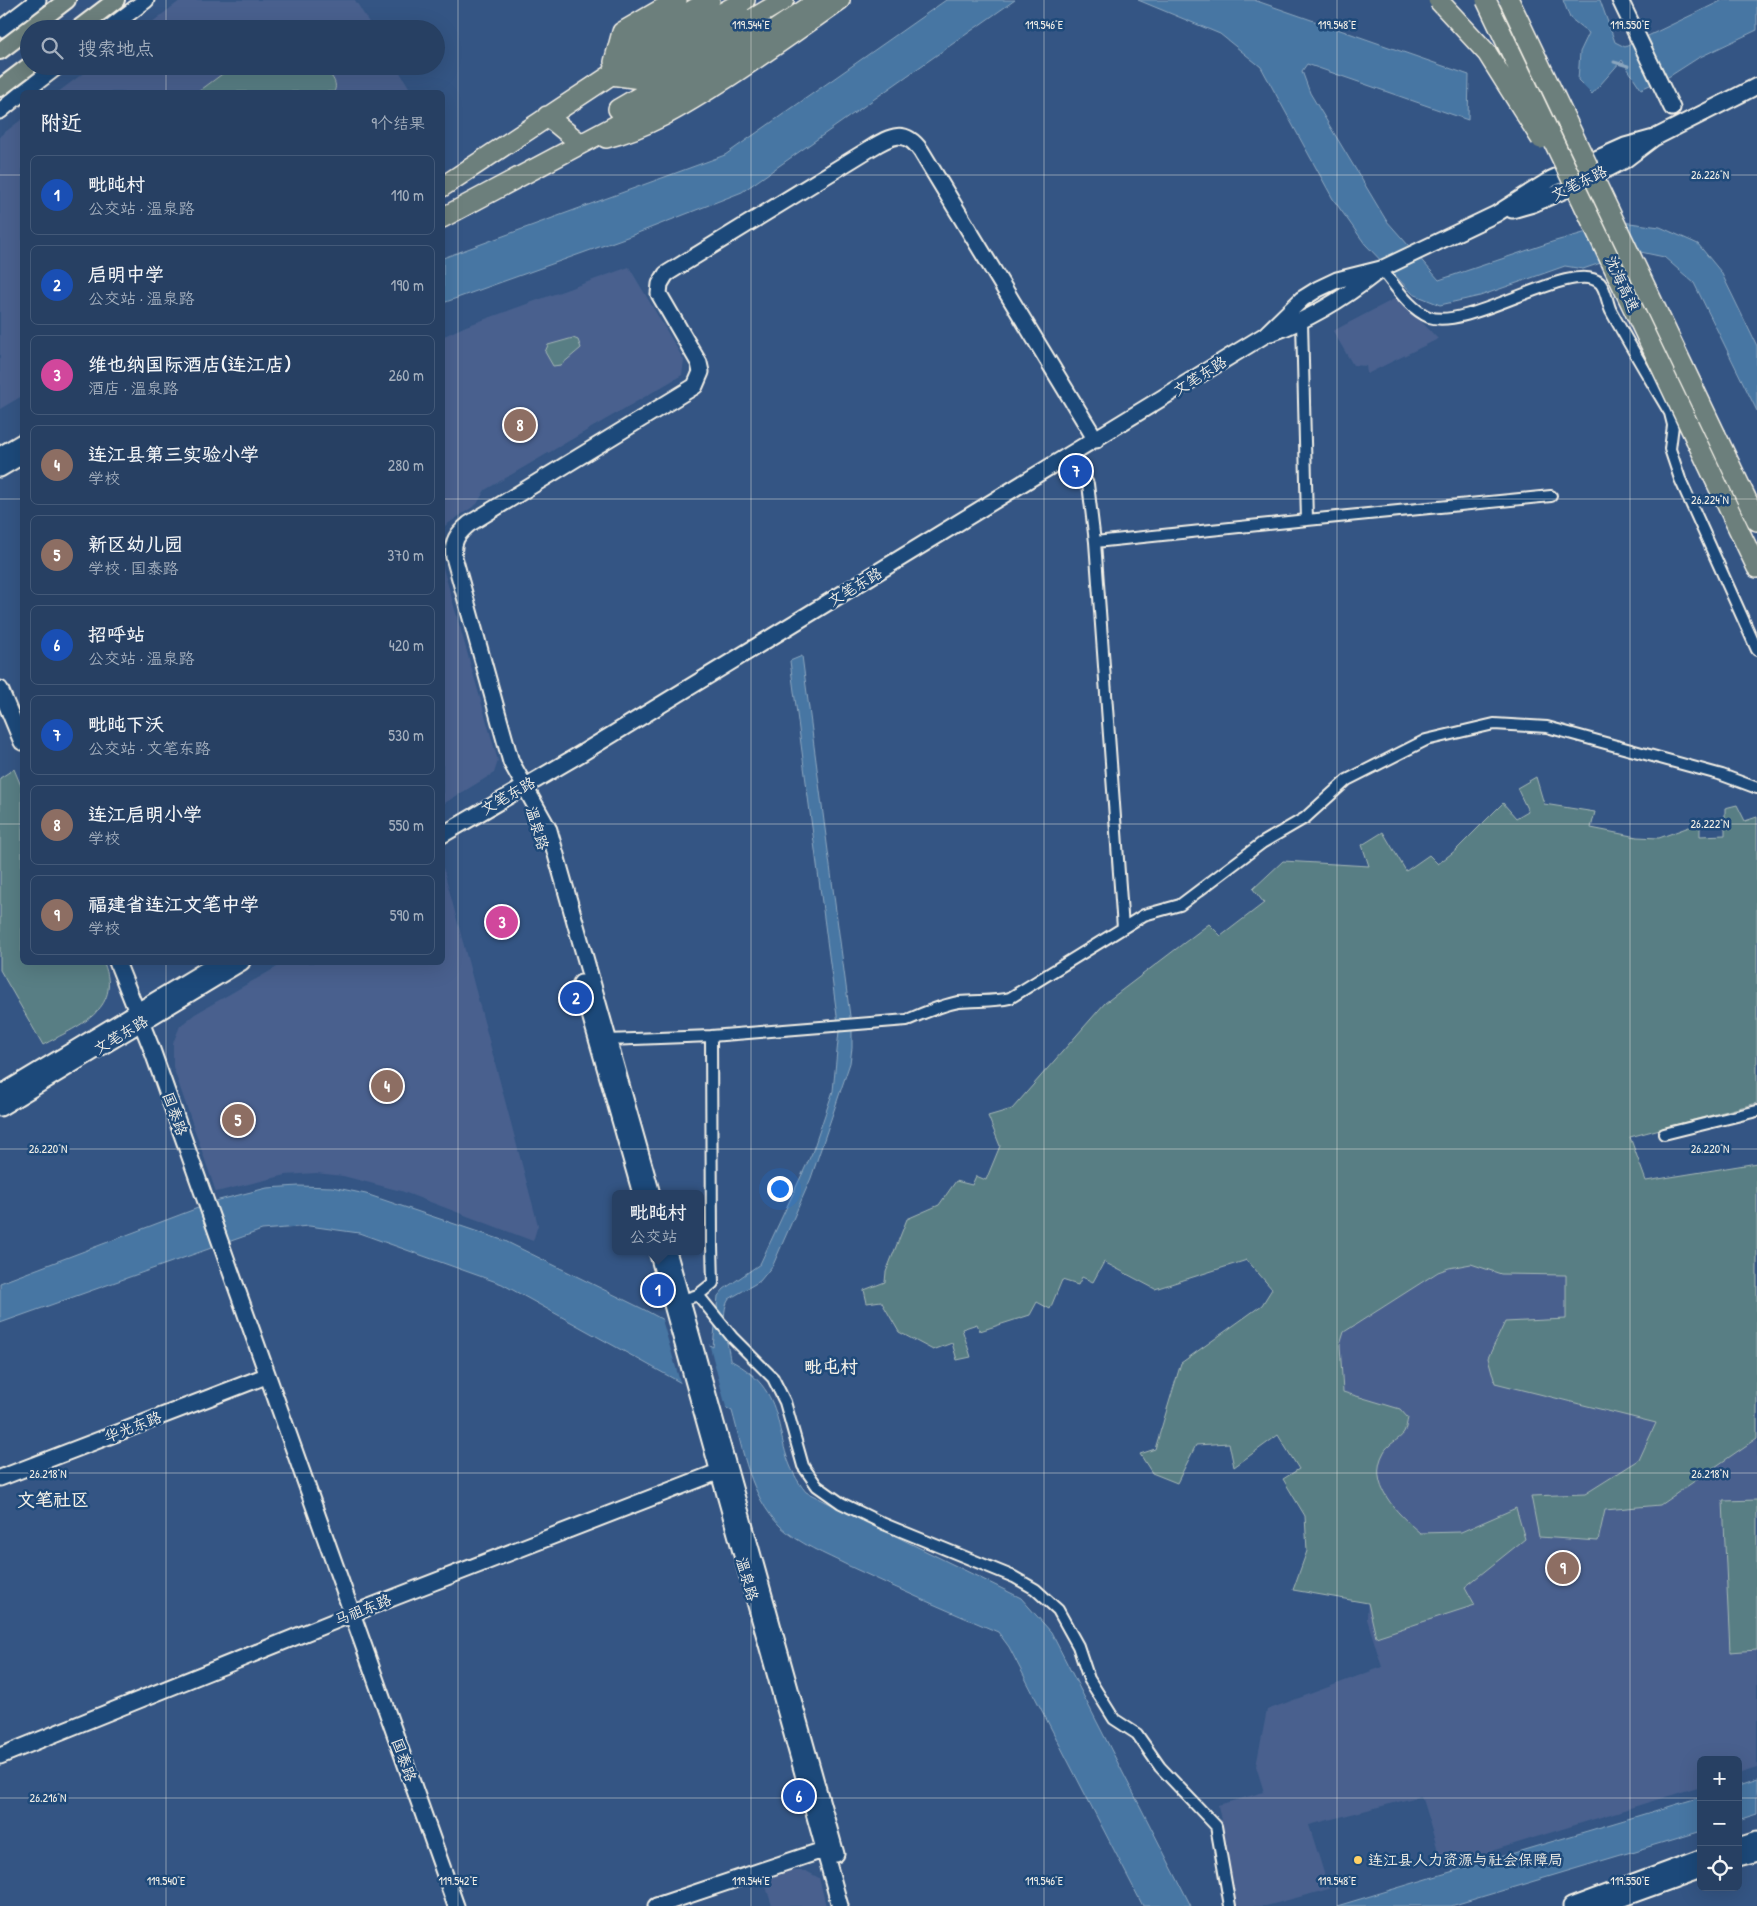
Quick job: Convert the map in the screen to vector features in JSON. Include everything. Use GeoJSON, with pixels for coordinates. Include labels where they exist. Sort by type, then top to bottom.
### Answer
{"type":"FeatureCollection","features":[{"type":"Feature","properties":{"kind":"highway"},"geometry":{"type":"LineString","coordinates":[[611,75],[622,32],[677,0]]}},
{"type":"Feature","properties":{"kind":"highway"},"geometry":{"type":"LineString","coordinates":[[611,75],[626,39],[694,0]]}},
{"type":"Feature","properties":{"kind":"highway"},"geometry":{"type":"LineString","coordinates":[[611,75],[630,46],[710,0]]}},
{"type":"Feature","properties":{"kind":"highway"},"geometry":{"type":"LineString","coordinates":[[611,75],[635,53],[728,0]]}},
{"type":"Feature","properties":{"kind":"highway"},"geometry":{"type":"LineString","coordinates":[[445,185],[611,75],[745,0]]}},
{"type":"Feature","properties":{"kind":"highway"},"geometry":{"type":"LineString","coordinates":[[611,75],[641,68],[762,0]]}},
{"type":"Feature","properties":{"kind":"highway"},"geometry":{"type":"LineString","coordinates":[[611,75],[645,73],[774,0]]}},
{"type":"Feature","properties":{"kind":"highway"},"geometry":{"type":"LineString","coordinates":[[611,75],[648,80],[784,0]]}},
{"type":"Feature","properties":{"kind":"highway"},"geometry":{"type":"LineString","coordinates":[[581,144],[607,116],[807,0]]}},
{"type":"Feature","properties":{"kind":"highway"},"geometry":{"type":"LineString","coordinates":[[445,216],[581,144],[738,54],[818,0]]}},
{"type":"Feature","properties":{"kind":"highway"},"geometry":{"type":"LineString","coordinates":[[581,144],[621,131],[732,66],[831,0]]}},
{"type":"Feature","properties":{"kind":"highway"},"geometry":{"type":"LineString","coordinates":[[581,144],[632,132],[654,122],[736,72],[840,0]]}},
{"type":"Feature","properties":{"kind":"highway"},"geometry":{"type":"LineString","coordinates":[[1438,0],[1486,53],[1586,209]]}},
{"type":"Feature","properties":{"kind":"highway","name":"沈海高速"},"geometry":{"type":"LineString","coordinates":[[1486,0],[1757,568]]}},
{"type":"Feature","properties":{"kind":"highway","name":"沈海高速"},"geometry":{"type":"LineString","coordinates":[[1509,0],[1757,521]]}},
{"type":"Feature","properties":{"kind":"highway"},"geometry":{"type":"LineString","coordinates":[[1524,0],[1544,60],[1599,189]]}},
{"type":"Feature","properties":{"kind":"highway"},"geometry":{"type":"LineString","coordinates":[[547,116],[581,144]]}},
{"type":"Feature","properties":{"kind":"main road"},"geometry":{"type":"LineString","coordinates":[[0,29],[38,0]]}},
{"type":"Feature","properties":{"kind":"main road"},"geometry":{"type":"LineString","coordinates":[[41,20],[67,0]]}},
{"type":"Feature","properties":{"kind":"main road"},"geometry":{"type":"LineString","coordinates":[[90,20],[116,0]]}},
{"type":"Feature","properties":{"kind":"main road"},"geometry":{"type":"LineString","coordinates":[[120,20],[146,0]]}},
{"type":"Feature","properties":{"kind":"main road"},"geometry":{"type":"LineString","coordinates":[[1620,0],[1672,108]]}},
{"type":"Feature","properties":{"kind":"main road"},"geometry":{"type":"LineString","coordinates":[[0,51],[20,36]]}},
{"type":"Feature","properties":{"kind":"main road"},"geometry":{"type":"LineString","coordinates":[[0,88],[20,73]]}},
{"type":"Feature","properties":{"kind":"main road"},"geometry":{"type":"LineString","coordinates":[[27,90],[46,75]]}},
{"type":"Feature","properties":{"kind":"main road","name":"文笔东路"},"geometry":{"type":"LineString","coordinates":[[1265,336],[1302,300],[1318,289],[1337,280],[1381,269],[1496,214],[1533,204],[1579,184],[1625,160],[1654,138],[1757,86]]}},
{"type":"Feature","properties":{"kind":"main road"},"geometry":{"type":"LineString","coordinates":[[0,110],[20,95]]}},
{"type":"Feature","properties":{"kind":"main road"},"geometry":{"type":"LineString","coordinates":[[524,787],[511,762],[454,557],[453,546],[456,536],[469,524],[695,386],[701,372],[699,363],[661,298],[659,289],[663,277],[871,148],[887,139],[901,136],[917,146],[1096,440]]}},
{"type":"Feature","properties":{"kind":"main road","name":"文笔东路"},"geometry":{"type":"LineString","coordinates":[[445,833],[1265,336],[1302,322],[1344,298],[1381,269]]}},
{"type":"Feature","properties":{"kind":"main road"},"geometry":{"type":"LineString","coordinates":[[0,455],[20,443]]}},
{"type":"Feature","properties":{"kind":"main road"},"geometry":{"type":"LineString","coordinates":[[0,469],[20,457]]}},
{"type":"Feature","properties":{"kind":"main road"},"geometry":{"type":"LineString","coordinates":[[0,689],[20,737]]}},
{"type":"Feature","properties":{"kind":"main road","name":"温泉路"},"geometry":{"type":"LineString","coordinates":[[524,787],[549,830],[651,1190]]}},
{"type":"Feature","properties":{"kind":"main road","name":"温泉路"},"geometry":{"type":"LineString","coordinates":[[524,787],[540,834],[640,1190]]}},
{"type":"Feature","properties":{"kind":"main road","name":"国泰路"},"geometry":{"type":"LineString","coordinates":[[118,965],[204,1197],[266,1376],[456,1906]]}},
{"type":"Feature","properties":{"kind":"main road","name":"文笔东路"},"geometry":{"type":"LineString","coordinates":[[0,1108],[215,965]]}},
{"type":"Feature","properties":{"kind":"main road","name":"文笔东路"},"geometry":{"type":"LineString","coordinates":[[0,1094],[236,965]]}},
{"type":"Feature","properties":{"kind":"main road","name":"温泉路"},"geometry":{"type":"LineString","coordinates":[[658,1255],[682,1320],[829,1848],[850,1906]]}},
{"type":"Feature","properties":{"kind":"main road","name":"温泉路"},"geometry":{"type":"LineString","coordinates":[[669,1255],[682,1300],[682,1320]]}},
{"type":"Feature","properties":{"kind":"main road","name":"华光东路"},"geometry":{"type":"LineString","coordinates":[[0,1478],[266,1376]]}},
{"type":"Feature","properties":{"kind":"main road","name":"马祖东路"},"geometry":{"type":"LineString","coordinates":[[0,1756],[352,1615],[723,1470]]}},
{"type":"Feature","properties":{"kind":"main road"},"geometry":{"type":"LineString","coordinates":[[1742,1845],[1757,1840]]}},
{"type":"Feature","properties":{"kind":"main road"},"geometry":{"type":"LineString","coordinates":[[656,1906],[829,1848]]}},
{"type":"Feature","properties":{"kind":"main road","name":"温泉路"},"geometry":{"type":"LineString","coordinates":[[829,1848],[840,1906]]}},
{"type":"Feature","properties":{"kind":"main road"},"geometry":{"type":"LineString","coordinates":[[1742,1857],[1757,1853]]}},
{"type":"Feature","properties":{"kind":"main road"},"geometry":{"type":"LineString","coordinates":[[1571,1906],[1697,1859]]}},
{"type":"Feature","properties":{"kind":"main road"},"geometry":{"type":"LineString","coordinates":[[1601,1906],[1697,1871]]}},
{"type":"Feature","properties":{"kind":"street"},"geometry":{"type":"LineString","coordinates":[[1381,269],[1416,310],[1431,318],[1451,317],[1478,311],[1565,280],[1592,278],[1601,284],[1609,306],[1629,345],[1670,413],[1673,425],[1670,449],[1680,480],[1757,650]]}},
{"type":"Feature","properties":{"kind":"street"},"geometry":{"type":"LineString","coordinates":[[1302,322],[1307,520]]}},
{"type":"Feature","properties":{"kind":"street"},"geometry":{"type":"LineString","coordinates":[[1080,469],[1088,484],[1095,542],[1123,928]]}},
{"type":"Feature","properties":{"kind":"street"},"geometry":{"type":"LineString","coordinates":[[1095,542],[1551,496]]}},
{"type":"Feature","properties":{"kind":"street"},"geometry":{"type":"LineString","coordinates":[[608,1040],[711,1036],[907,1020],[932,1009],[959,1002],[993,1002],[1010,998],[1144,915],[1180,905],[1262,843],[1305,818],[1347,780],[1426,740],[1494,724],[1547,727],[1722,775],[1757,788]]}},
{"type":"Feature","properties":{"kind":"street"},"geometry":{"type":"LineString","coordinates":[[682,1300],[698,1295],[713,1284],[715,1275],[712,1246],[711,1036]]}},
{"type":"Feature","properties":{"kind":"street"},"geometry":{"type":"LineString","coordinates":[[1664,1134],[1757,1111]]}},
{"type":"Feature","properties":{"kind":"street"},"geometry":{"type":"LineString","coordinates":[[698,1295],[732,1337],[773,1378],[785,1402],[803,1466],[817,1486],[841,1503],[884,1524],[1014,1577],[1035,1589],[1058,1610],[1078,1646],[1089,1680],[1114,1719],[1137,1734],[1160,1767],[1216,1826],[1230,1906]]}},
{"type":"Feature","properties":{"kind":"shaded area"},"geometry":{"type":"Polygon","coordinates":[[[181,0],[355,0],[367,20],[155,20],[181,0]]]}},
{"type":"Feature","properties":{"kind":"shaded area"},"geometry":{"type":"Polygon","coordinates":[[[946,0],[1015,0],[742,192],[630,236],[445,302],[445,257],[725,155],[946,0]]]}},
{"type":"Feature","properties":{"kind":"shaded area"},"geometry":{"type":"Polygon","coordinates":[[[1138,0],[1254,0],[1469,75],[1468,120],[1307,64],[1302,71],[1310,93],[1386,220],[1439,280],[1552,242],[1622,222],[1660,227],[1698,244],[1721,272],[1757,346],[1757,411],[1694,283],[1664,257],[1636,251],[1583,269],[1565,266],[1480,296],[1440,305],[1413,294],[1365,244],[1333,199],[1261,67],[1220,34],[1138,0]]]}},
{"type":"Feature","properties":{"kind":"shaded area"},"geometry":{"type":"Polygon","coordinates":[[[1563,0],[1600,0],[1615,42],[1625,47],[1723,0],[1757,0],[1757,30],[1698,58],[1670,76],[1641,89],[1622,60],[1592,94],[1578,80],[1580,52],[1589,33],[1570,18],[1563,0]]]}},
{"type":"Feature","properties":{"kind":"shaded area"},"geometry":{"type":"Polygon","coordinates":[[[81,75],[402,75],[411,90],[61,90],[81,75]]]}},
{"type":"Feature","properties":{"kind":"shaded area"},"geometry":{"type":"Polygon","coordinates":[[[20,121],[20,397],[0,409],[0,136],[20,121]]]}},
{"type":"Feature","properties":{"kind":"shaded area"},"geometry":{"type":"Polygon","coordinates":[[[629,267],[684,360],[682,375],[485,490],[477,504],[445,526],[445,336],[466,326],[629,267]]]}},
{"type":"Feature","properties":{"kind":"shaded area"},"geometry":{"type":"Polygon","coordinates":[[[1398,297],[1438,339],[1367,374],[1366,366],[1353,365],[1333,331],[1398,297]]]}},
{"type":"Feature","properties":{"kind":"shaded area"},"geometry":{"type":"Polygon","coordinates":[[[445,575],[498,761],[494,773],[445,803],[445,575]]]}},
{"type":"Feature","properties":{"kind":"shaded area"},"geometry":{"type":"Polygon","coordinates":[[[802,656],[852,1031],[852,1048],[850,1063],[811,1178],[773,1265],[760,1281],[729,1299],[726,1305],[724,1320],[730,1360],[751,1374],[765,1389],[773,1404],[787,1456],[794,1474],[806,1492],[1021,1598],[1051,1632],[1191,1906],[1143,1906],[1009,1647],[998,1632],[867,1575],[795,1538],[780,1526],[761,1501],[744,1457],[732,1411],[502,1284],[359,1233],[309,1226],[262,1230],[0,1323],[0,1283],[219,1200],[267,1188],[299,1186],[332,1187],[366,1194],[505,1241],[643,1309],[713,1347],[718,1296],[724,1289],[760,1264],[812,1153],[833,1091],[839,1031],[790,661],[802,656]]]}},
{"type":"Feature","properties":{"kind":"shaded area"},"geometry":{"type":"Polygon","coordinates":[[[445,875],[538,1225],[533,1241],[401,1191],[343,1176],[316,1173],[286,1175],[216,1192],[173,1067],[173,1043],[180,1026],[195,1014],[281,965],[445,965],[445,875]]]}},
{"type":"Feature","properties":{"kind":"shaded area"},"geometry":{"type":"Polygon","coordinates":[[[1757,1212],[1757,1768],[1742,1773],[1742,1756],[1697,1756],[1697,1787],[1443,1866],[1421,1796],[1309,1825],[1329,1889],[1266,1906],[1237,1906],[1218,1805],[1264,1792],[1256,1766],[1267,1710],[1382,1667],[1367,1619],[1371,1492],[1343,1393],[1340,1345],[1344,1332],[1438,1272],[1449,1268],[1757,1212]]]}},
{"type":"Feature","properties":{"kind":"shaded area"},"geometry":{"type":"Polygon","coordinates":[[[1757,1780],[1757,1814],[1742,1819],[1742,1801],[1742,1785],[1757,1780]]]}},
{"type":"Feature","properties":{"kind":"shaded area"},"geometry":{"type":"Polygon","coordinates":[[[1697,1798],[1697,1832],[1451,1906],[1337,1906],[1697,1798]]]}},
{"type":"Feature","properties":{"kind":"shaded area"},"geometry":{"type":"Polygon","coordinates":[[[790,1871],[806,1871],[819,1878],[826,1906],[772,1906],[764,1880],[790,1871]]]}},
{"type":"Feature","properties":{"kind":"green space"},"geometry":{"type":"Polygon","coordinates":[[[221,75],[330,75],[335,85],[334,90],[201,90],[221,75]]]}},
{"type":"Feature","properties":{"kind":"green space"},"geometry":{"type":"Polygon","coordinates":[[[573,338],[578,340],[581,348],[561,365],[553,366],[545,352],[548,345],[573,338]]]}},
{"type":"Feature","properties":{"kind":"green space"},"geometry":{"type":"Polygon","coordinates":[[[14,769],[20,783],[20,965],[104,965],[108,980],[107,993],[102,1005],[93,1015],[70,1031],[43,1045],[0,970],[0,778],[14,769]]]}},
{"type":"Feature","properties":{"kind":"green space"},"geometry":{"type":"Polygon","coordinates":[[[1536,777],[1544,804],[1595,812],[1591,828],[1637,837],[1659,838],[1700,823],[1700,836],[1725,835],[1725,808],[1737,805],[1745,821],[1757,817],[1757,1103],[1630,1137],[1646,1181],[1757,1163],[1757,1438],[1660,1505],[1605,1510],[1598,1541],[1539,1537],[1531,1496],[1585,1494],[1639,1460],[1656,1423],[1495,1383],[1488,1358],[1505,1322],[1566,1319],[1566,1275],[1501,1274],[1471,1264],[1438,1272],[1344,1332],[1340,1345],[1343,1392],[1400,1409],[1408,1418],[1404,1433],[1384,1452],[1379,1464],[1379,1475],[1381,1486],[1394,1507],[1420,1533],[1461,1532],[1516,1508],[1525,1539],[1465,1587],[1475,1605],[1376,1637],[1368,1603],[1293,1590],[1307,1551],[1305,1516],[1283,1479],[1299,1469],[1278,1435],[1234,1467],[1229,1443],[1196,1445],[1177,1483],[1152,1473],[1140,1454],[1155,1449],[1181,1363],[1262,1305],[1272,1289],[1247,1260],[1155,1289],[1104,1262],[1093,1282],[1082,1277],[1078,1285],[1062,1280],[1050,1309],[1037,1302],[1030,1315],[980,1331],[977,1324],[962,1329],[971,1357],[957,1360],[952,1343],[933,1350],[899,1332],[881,1301],[867,1303],[864,1290],[885,1282],[886,1272],[907,1219],[939,1205],[956,1181],[972,1185],[976,1176],[986,1180],[1000,1146],[988,1116],[1012,1109],[1105,1003],[1209,924],[1221,936],[1264,903],[1253,889],[1283,861],[1369,866],[1362,845],[1383,832],[1406,871],[1429,855],[1438,864],[1456,850],[1503,803],[1516,818],[1528,811],[1517,788],[1536,777]]]}},
{"type":"Feature","properties":{"kind":"green space"},"geometry":{"type":"Polygon","coordinates":[[[1757,1500],[1757,1650],[1730,1652],[1723,1501],[1757,1500]]]}},
{"type":"Feature","properties":{"kind":"pier"},"geometry":{"type":"Polygon","coordinates":[[[661,1316],[709,1343],[727,1411],[681,1385],[661,1316]]]}},
{"type":"Feature","properties":{"kind":"waterway"},"geometry":{"type":"LineString","coordinates":[[1614,62],[1628,66]]}},
{"type":"Feature","properties":{"kind":"place","name":"连江启明小学"},"geometry":{"type":"Point","coordinates":[520,425]}},
{"type":"Feature","properties":{"kind":"place","name":"毗旽下沃"},"geometry":{"type":"Point","coordinates":[1076,471]}},
{"type":"Feature","properties":{"kind":"place","name":"维也纳国际酒店(连江店)"},"geometry":{"type":"Point","coordinates":[502,922]}},
{"type":"Feature","properties":{"kind":"place","name":"启明中学"},"geometry":{"type":"Point","coordinates":[576,998]}},
{"type":"Feature","properties":{"kind":"place","name":"连江县第三实验小学"},"geometry":{"type":"Point","coordinates":[387,1086]}},
{"type":"Feature","properties":{"kind":"place","name":"新区幼儿园"},"geometry":{"type":"Point","coordinates":[238,1120]}},
{"type":"Feature","properties":{"kind":"place","name":"毗旽村"},"geometry":{"type":"Point","coordinates":[658,1290]}},
{"type":"Feature","properties":{"kind":"place","name":"福建省连江文笔中学"},"geometry":{"type":"Point","coordinates":[1563,1568]}},
{"type":"Feature","properties":{"kind":"place","name":"招呼站"},"geometry":{"type":"Point","coordinates":[799,1796]}},
{"type":"Feature","properties":{"kind":"place","name":"连江县人力资源与社会保障局"},"geometry":{"type":"Point","coordinates":[1358,1860]}},
{"type":"Feature","properties":{"kind":"district","name":"毗屯村"},"geometry":{"type":"Point","coordinates":[831,1367]}},
{"type":"Feature","properties":{"kind":"district","name":"文笔社区"},"geometry":{"type":"Point","coordinates":[53,1500]}}]}
